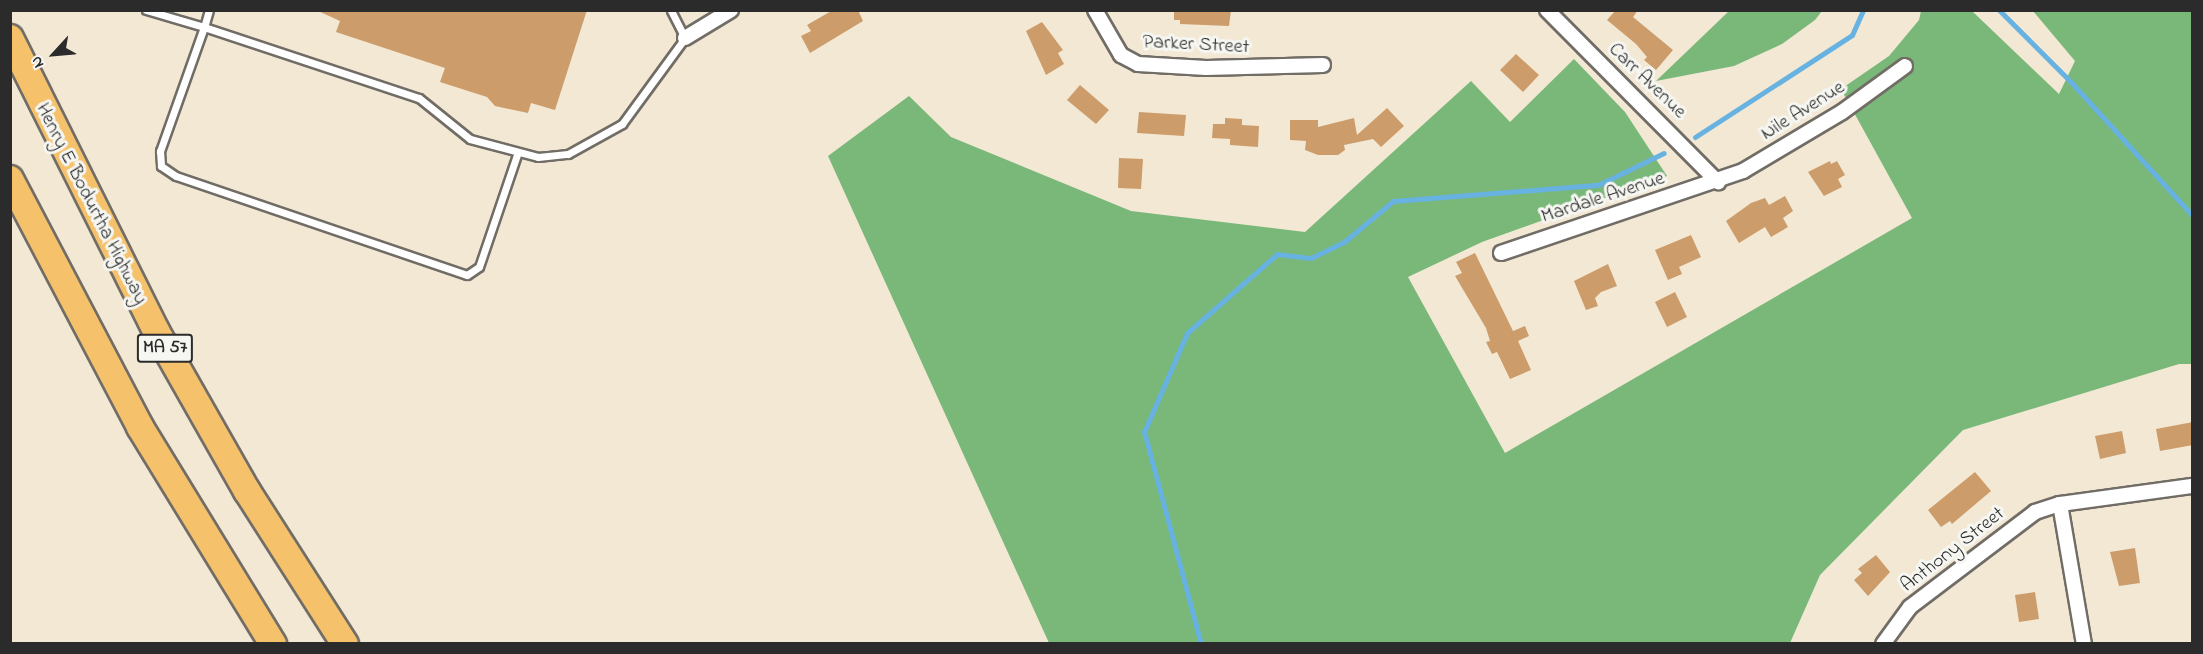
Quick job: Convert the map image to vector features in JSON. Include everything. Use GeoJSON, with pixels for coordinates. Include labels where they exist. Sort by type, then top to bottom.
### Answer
{"type":"FeatureCollection","features":[{"type":"Feature","properties":{"kind":"highway","name":"Henry E Bodurtha Highway"},"geometry":{"type":"LineString","coordinates":[[10,38],[156,332],[253,500],[345,644]]}},
{"type":"Feature","properties":{"kind":"highway","name":"MA 57"},"geometry":{"type":"LineString","coordinates":[[10,179],[140,427],[273,644]]}},
{"type":"Feature","properties":{"kind":"street"},"geometry":{"type":"LineString","coordinates":[[685,38],[731,10]]}},
{"type":"Feature","properties":{"kind":"street","name":"Parker Street"},"geometry":{"type":"LineString","coordinates":[[1095,10],[1121,55],[1137,64],[1206,68],[1323,65]]}},
{"type":"Feature","properties":{"kind":"street","name":"Carr Avenue"},"geometry":{"type":"LineString","coordinates":[[1547,10],[1718,182]]}},
{"type":"Feature","properties":{"kind":"street","name":"Nile Avenue"},"geometry":{"type":"LineString","coordinates":[[1718,182],[1816,128],[1905,66]]}},
{"type":"Feature","properties":{"kind":"street","name":"Mardale Avenue"},"geometry":{"type":"LineString","coordinates":[[1501,253],[1718,182]]}},
{"type":"Feature","properties":{"kind":"street","name":"Anthony Street"},"geometry":{"type":"LineString","coordinates":[[1883,644],[1910,608],[2024,519],[2060,504],[2193,486]]}},
{"type":"Feature","properties":{"kind":"street"},"geometry":{"type":"LineString","coordinates":[[2060,504],[2084,644]]}},
{"type":"Feature","properties":{"kind":"lane"},"geometry":{"type":"LineString","coordinates":[[146,10],[419,98],[470,139],[538,157],[568,154],[622,124],[685,38],[671,10]]}},
{"type":"Feature","properties":{"kind":"lane"},"geometry":{"type":"LineString","coordinates":[[209,10],[160,151],[161,166],[176,176],[467,275],[479,267],[518,152]]}},
{"type":"Feature","properties":{"kind":"green space"},"geometry":{"type":"Polygon","coordinates":[[[1729,11],[1822,11],[1815,20],[1782,44],[1734,66],[1656,81],[1729,11]]]}},
{"type":"Feature","properties":{"kind":"green space"},"geometry":{"type":"Polygon","coordinates":[[[1921,11],[1972,11],[2059,94],[2075,61],[2033,11],[2192,11],[2192,364],[2179,364],[1963,430],[1820,575],[1790,643],[1049,643],[828,156],[909,96],[951,137],[1131,211],[1305,232],[1471,81],[1510,122],[1574,59],[1625,112],[1667,176],[1482,242],[1408,277],[1505,453],[1912,218],[1841,89],[1889,56],[1919,20],[1921,11]]]}},
{"type":"Feature","properties":{"kind":"building"},"geometry":{"type":"Polygon","coordinates":[[[316,10],[587,10],[555,110],[531,103],[528,113],[495,106],[487,97],[440,82],[445,68],[336,32],[340,21],[316,10]]]}},
{"type":"Feature","properties":{"kind":"building"},"geometry":{"type":"Polygon","coordinates":[[[833,10],[858,10],[863,21],[810,53],[801,36],[811,31],[807,25],[833,10]]]}},
{"type":"Feature","properties":{"kind":"building"},"geometry":{"type":"Polygon","coordinates":[[[1174,10],[1231,10],[1229,26],[1180,24],[1180,20],[1174,20],[1174,10]]]}},
{"type":"Feature","properties":{"kind":"building"},"geometry":{"type":"Polygon","coordinates":[[[1616,10],[1638,10],[1633,17],[1673,50],[1656,70],[1644,60],[1647,57],[1636,44],[1607,20],[1616,10]]]}},
{"type":"Feature","properties":{"kind":"building"},"geometry":{"type":"Polygon","coordinates":[[[1042,22],[1063,50],[1058,53],[1064,64],[1046,75],[1026,31],[1042,22]]]}},
{"type":"Feature","properties":{"kind":"building"},"geometry":{"type":"Polygon","coordinates":[[[1516,54],[1539,75],[1523,92],[1500,70],[1516,54]]]}},
{"type":"Feature","properties":{"kind":"building"},"geometry":{"type":"Polygon","coordinates":[[[1080,85],[1109,110],[1096,124],[1067,100],[1080,85]]]}},
{"type":"Feature","properties":{"kind":"building"},"geometry":{"type":"Polygon","coordinates":[[[1387,108],[1404,126],[1381,147],[1373,139],[1344,145],[1345,150],[1338,155],[1318,155],[1305,150],[1306,141],[1290,140],[1290,120],[1318,120],[1318,127],[1354,118],[1357,135],[1387,108]]]}},
{"type":"Feature","properties":{"kind":"building"},"geometry":{"type":"Polygon","coordinates":[[[1139,112],[1186,115],[1184,136],[1137,133],[1139,112]]]}},
{"type":"Feature","properties":{"kind":"building"},"geometry":{"type":"Polygon","coordinates":[[[1225,118],[1242,119],[1242,125],[1259,126],[1258,147],[1230,145],[1230,139],[1212,138],[1213,124],[1225,124],[1225,118]]]}},
{"type":"Feature","properties":{"kind":"building"},"geometry":{"type":"Polygon","coordinates":[[[1119,158],[1143,159],[1141,189],[1118,188],[1119,158]]]}},
{"type":"Feature","properties":{"kind":"building"},"geometry":{"type":"Polygon","coordinates":[[[1830,161],[1831,164],[1837,161],[1845,175],[1838,179],[1842,187],[1824,196],[1808,172],[1830,161]]]}},
{"type":"Feature","properties":{"kind":"building"},"geometry":{"type":"Polygon","coordinates":[[[1785,196],[1793,211],[1783,218],[1788,227],[1771,237],[1765,227],[1739,243],[1726,221],[1751,203],[1765,198],[1769,205],[1785,196]]]}},
{"type":"Feature","properties":{"kind":"building"},"geometry":{"type":"Polygon","coordinates":[[[1691,235],[1701,257],[1679,267],[1682,274],[1668,280],[1655,250],[1691,235]]]}},
{"type":"Feature","properties":{"kind":"building"},"geometry":{"type":"Polygon","coordinates":[[[1475,253],[1513,331],[1525,326],[1529,336],[1518,341],[1531,370],[1510,379],[1497,352],[1492,354],[1486,342],[1490,341],[1486,328],[1455,276],[1462,273],[1456,262],[1475,253]]]}},
{"type":"Feature","properties":{"kind":"building"},"geometry":{"type":"Polygon","coordinates":[[[1608,264],[1617,286],[1601,292],[1595,298],[1598,306],[1586,310],[1574,281],[1608,264]]]}},
{"type":"Feature","properties":{"kind":"building"},"geometry":{"type":"Polygon","coordinates":[[[1675,292],[1687,317],[1667,327],[1655,302],[1675,292]]]}},
{"type":"Feature","properties":{"kind":"building"},"geometry":{"type":"Polygon","coordinates":[[[2193,422],[2193,445],[2160,451],[2156,429],[2193,422]]]}},
{"type":"Feature","properties":{"kind":"building"},"geometry":{"type":"Polygon","coordinates":[[[2122,431],[2126,453],[2100,459],[2095,436],[2122,431]]]}},
{"type":"Feature","properties":{"kind":"building"},"geometry":{"type":"Polygon","coordinates":[[[1975,472],[1991,491],[1952,524],[1950,521],[1941,527],[1928,510],[1975,472]]]}},
{"type":"Feature","properties":{"kind":"building"},"geometry":{"type":"Polygon","coordinates":[[[2135,548],[2140,583],[2119,586],[2110,552],[2135,548]]]}},
{"type":"Feature","properties":{"kind":"building"},"geometry":{"type":"Polygon","coordinates":[[[1876,555],[1890,572],[1868,596],[1854,580],[1862,573],[1858,569],[1876,555]]]}},
{"type":"Feature","properties":{"kind":"building"},"geometry":{"type":"Polygon","coordinates":[[[2035,592],[2039,619],[2019,622],[2015,595],[2035,592]]]}},
{"type":"Feature","properties":{"kind":"waterway"},"geometry":{"type":"LineString","coordinates":[[1695,137],[1852,35],[1863,10]]}},
{"type":"Feature","properties":{"kind":"waterway"},"geometry":{"type":"LineString","coordinates":[[1999,10],[2070,81],[2192,215]]}},
{"type":"Feature","properties":{"kind":"waterway"},"geometry":{"type":"LineString","coordinates":[[1201,644],[1144,432],[1187,333],[1277,254],[1311,258],[1344,242],[1393,201],[1598,185],[1664,153]]}}]}
